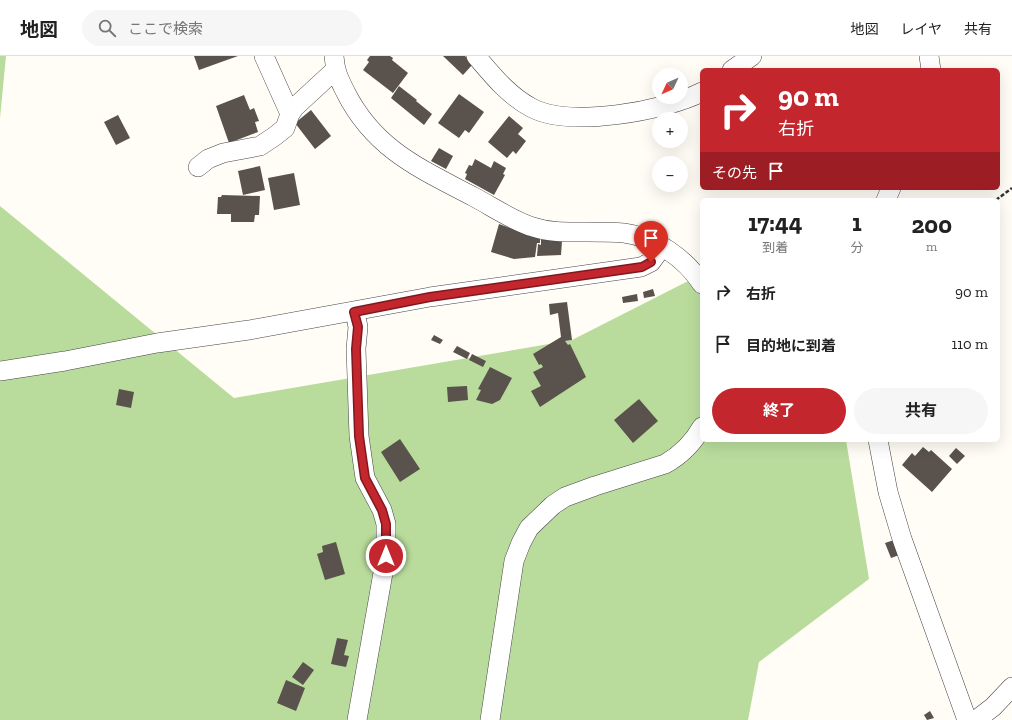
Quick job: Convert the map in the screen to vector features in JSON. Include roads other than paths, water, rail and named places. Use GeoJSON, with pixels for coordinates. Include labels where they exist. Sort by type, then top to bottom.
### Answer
{"type":"FeatureCollection","features":[{"type":"Feature","properties":{"kind":"street"},"geometry":{"type":"LineString","coordinates":[[264,56],[290,114]]}},
{"type":"Feature","properties":{"kind":"street"},"geometry":{"type":"LineString","coordinates":[[476,56],[510,94],[532,108],[551,115],[574,117],[609,115],[653,109],[680,101],[700,93]]}},
{"type":"Feature","properties":{"kind":"street"},"geometry":{"type":"LineString","coordinates":[[735,68],[752,56]]}},
{"type":"Feature","properties":{"kind":"street"},"geometry":{"type":"LineString","coordinates":[[929,56],[932,68]]}},
{"type":"Feature","properties":{"kind":"street"},"geometry":{"type":"LineString","coordinates":[[198,167],[208,159],[223,153],[260,146],[285,128],[290,114],[295,107],[335,63],[354,109],[368,128],[386,145],[409,162],[534,228],[560,232],[624,233],[646,238],[685,263],[700,282]]}},
{"type":"Feature","properties":{"kind":"street"},"geometry":{"type":"LineString","coordinates":[[0,371],[65,361],[157,343],[248,330],[354,312],[430,297],[642,267],[651,262],[662,247]]}},
{"type":"Feature","properties":{"kind":"street"},"geometry":{"type":"LineString","coordinates":[[354,312],[358,327],[356,349],[360,443],[365,478],[382,510],[386,524],[386,556],[357,720]]}},
{"type":"Feature","properties":{"kind":"street"},"geometry":{"type":"LineString","coordinates":[[490,720],[514,561],[529,528],[553,505],[565,497],[665,464],[675,458],[697,436],[700,431]]}},
{"type":"Feature","properties":{"kind":"street"},"geometry":{"type":"LineString","coordinates":[[878,442],[888,492],[902,539],[967,720]]}},
{"type":"Feature","properties":{"kind":"street"},"geometry":{"type":"LineString","coordinates":[[976,720],[993,707],[1012,687]]}}]}
